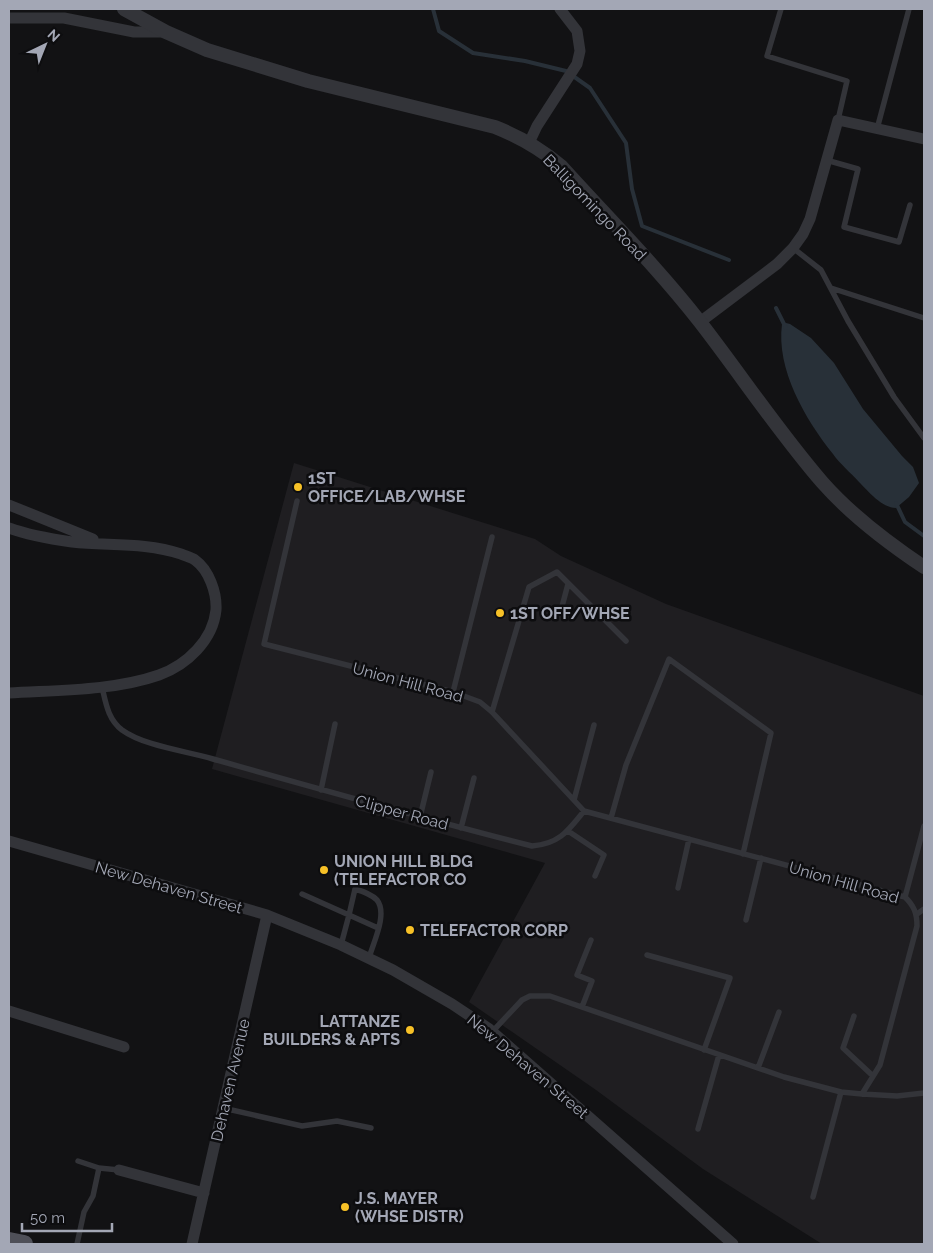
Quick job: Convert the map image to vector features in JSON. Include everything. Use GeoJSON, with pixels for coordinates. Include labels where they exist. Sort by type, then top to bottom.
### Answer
{"type":"FeatureCollection","features":[{"type":"Feature","properties":{"kind":"main road"},"geometry":{"type":"LineString","coordinates":[[9,1241],[24,1244]]}},
{"type":"Feature","properties":{"kind":"street","name":"Balligomingo Road"},"geometry":{"type":"LineString","coordinates":[[124,9],[166,32],[207,50],[308,81],[495,127],[529,143],[561,166],[654,268],[700,322],[750,390],[823,483],[872,529],[924,567]]}},
{"type":"Feature","properties":{"kind":"street"},"geometry":{"type":"LineString","coordinates":[[529,143],[537,126],[577,64],[580,51],[577,31],[560,9]]}},
{"type":"Feature","properties":{"kind":"street"},"geometry":{"type":"LineString","coordinates":[[9,18],[64,18],[134,32],[166,32]]}},
{"type":"Feature","properties":{"kind":"street"},"geometry":{"type":"LineString","coordinates":[[700,322],[777,264],[793,248],[803,234],[810,219],[838,120],[924,139]]}},
{"type":"Feature","properties":{"kind":"street"},"geometry":{"type":"LineString","coordinates":[[9,505],[102,543]]}},
{"type":"Feature","properties":{"kind":"street"},"geometry":{"type":"LineString","coordinates":[[9,528],[72,542],[163,548],[194,559],[206,572],[214,588],[216,603],[215,622],[194,654],[179,666],[160,675],[102,687],[9,692]]}},
{"type":"Feature","properties":{"kind":"street","name":"New Dehaven Street"},"geometry":{"type":"LineString","coordinates":[[9,841],[267,915],[341,945],[393,970],[452,1004],[492,1032],[733,1244]]}},
{"type":"Feature","properties":{"kind":"street","name":"Dehaven Avenue"},"geometry":{"type":"LineString","coordinates":[[192,1244],[267,915]]}},
{"type":"Feature","properties":{"kind":"street"},"geometry":{"type":"LineString","coordinates":[[9,1011],[124,1047]]}},
{"type":"Feature","properties":{"kind":"street"},"geometry":{"type":"LineString","coordinates":[[119,1170],[204,1193]]}},
{"type":"Feature","properties":{"kind":"lane"},"geometry":{"type":"LineString","coordinates":[[781,9],[767,56],[847,81],[838,120]]}},
{"type":"Feature","properties":{"kind":"lane"},"geometry":{"type":"LineString","coordinates":[[877,129],[909,9]]}},
{"type":"Feature","properties":{"kind":"lane"},"geometry":{"type":"LineString","coordinates":[[826,160],[858,168],[844,227],[899,242],[910,205]]}},
{"type":"Feature","properties":{"kind":"lane"},"geometry":{"type":"LineString","coordinates":[[793,248],[822,270],[848,321],[894,397],[924,438]]}},
{"type":"Feature","properties":{"kind":"lane"},"geometry":{"type":"LineString","coordinates":[[831,288],[924,318]]}},
{"type":"Feature","properties":{"kind":"lane","name":"Union Hill Road"},"geometry":{"type":"LineString","coordinates":[[297,501],[264,644],[453,692],[480,702],[492,712],[584,811],[905,897],[911,903],[921,926],[880,1065],[862,1094]]}},
{"type":"Feature","properties":{"kind":"lane"},"geometry":{"type":"LineString","coordinates":[[453,692],[492,537]]}},
{"type":"Feature","properties":{"kind":"lane"},"geometry":{"type":"LineString","coordinates":[[492,712],[529,587],[557,572],[626,641]]}},
{"type":"Feature","properties":{"kind":"lane"},"geometry":{"type":"LineString","coordinates":[[560,614],[568,584]]}},
{"type":"Feature","properties":{"kind":"lane"},"geometry":{"type":"LineString","coordinates":[[611,818],[626,764],[669,659],[771,733],[743,854]]}},
{"type":"Feature","properties":{"kind":"lane","name":"Clipper Road"},"geometry":{"type":"LineString","coordinates":[[102,687],[110,718],[123,731],[141,740],[461,828],[532,846],[544,845],[556,841],[568,832],[584,811]]}},
{"type":"Feature","properties":{"kind":"lane"},"geometry":{"type":"LineString","coordinates":[[321,790],[335,724]]}},
{"type":"Feature","properties":{"kind":"lane"},"geometry":{"type":"LineString","coordinates":[[574,800],[594,725]]}},
{"type":"Feature","properties":{"kind":"lane"},"geometry":{"type":"LineString","coordinates":[[420,817],[431,772]]}},
{"type":"Feature","properties":{"kind":"lane"},"geometry":{"type":"LineString","coordinates":[[461,828],[474,778]]}},
{"type":"Feature","properties":{"kind":"lane"},"geometry":{"type":"LineString","coordinates":[[905,897],[924,826]]}},
{"type":"Feature","properties":{"kind":"lane"},"geometry":{"type":"LineString","coordinates":[[568,832],[604,855],[595,876]]}},
{"type":"Feature","properties":{"kind":"lane"},"geometry":{"type":"LineString","coordinates":[[678,888],[689,839]]}},
{"type":"Feature","properties":{"kind":"lane"},"geometry":{"type":"LineString","coordinates":[[746,920],[760,858]]}},
{"type":"Feature","properties":{"kind":"lane"},"geometry":{"type":"LineString","coordinates":[[341,945],[355,889],[365,892],[377,900],[382,913],[369,958]]}},
{"type":"Feature","properties":{"kind":"lane"},"geometry":{"type":"LineString","coordinates":[[302,894],[378,928]]}},
{"type":"Feature","properties":{"kind":"lane"},"geometry":{"type":"LineString","coordinates":[[917,914],[924,909]]}},
{"type":"Feature","properties":{"kind":"lane"},"geometry":{"type":"LineString","coordinates":[[582,1007],[592,981],[577,975],[591,940]]}},
{"type":"Feature","properties":{"kind":"lane"},"geometry":{"type":"LineString","coordinates":[[647,955],[730,978],[704,1050]]}},
{"type":"Feature","properties":{"kind":"lane"},"geometry":{"type":"LineString","coordinates":[[492,1032],[522,1000],[530,996],[550,996],[784,1077],[841,1092],[897,1096],[924,1093]]}},
{"type":"Feature","properties":{"kind":"lane"},"geometry":{"type":"LineString","coordinates":[[758,1068],[779,1012]]}},
{"type":"Feature","properties":{"kind":"lane"},"geometry":{"type":"LineString","coordinates":[[854,1016],[843,1048],[873,1076]]}},
{"type":"Feature","properties":{"kind":"lane"},"geometry":{"type":"LineString","coordinates":[[698,1129],[719,1055]]}},
{"type":"Feature","properties":{"kind":"lane"},"geometry":{"type":"LineString","coordinates":[[813,1197],[841,1092]]}},
{"type":"Feature","properties":{"kind":"lane"},"geometry":{"type":"LineString","coordinates":[[223,1108],[302,1126],[337,1121],[371,1128]]}},
{"type":"Feature","properties":{"kind":"lane"},"geometry":{"type":"LineString","coordinates":[[78,1161],[99,1168],[119,1170]]}},
{"type":"Feature","properties":{"kind":"lane"},"geometry":{"type":"LineString","coordinates":[[77,1244],[84,1212],[93,1196],[99,1168]]}},
{"type":"Feature","properties":{"kind":"shaded area"},"geometry":{"type":"Polygon","coordinates":[[[786,323],[811,338],[834,363],[863,409],[913,467],[919,483],[909,497],[896,508],[886,505],[871,494],[839,461],[812,425],[788,376],[781,341],[782,324],[786,323]]]}},
{"type":"Feature","properties":{"kind":"shaded area"},"geometry":{"type":"Polygon","coordinates":[[[294,463],[535,539],[561,556],[666,604],[924,696],[924,1244],[822,1244],[703,1169],[596,1090],[469,1002],[545,863],[212,769],[294,463]]]}},
{"type":"Feature","properties":{"kind":"waterway"},"geometry":{"type":"LineString","coordinates":[[433,9],[439,31],[473,53],[525,61],[566,71],[590,88],[626,143],[632,189],[642,226],[729,260]]}},
{"type":"Feature","properties":{"kind":"waterway"},"geometry":{"type":"LineString","coordinates":[[776,308],[786,328]]}},
{"type":"Feature","properties":{"kind":"waterway"},"geometry":{"type":"LineString","coordinates":[[896,503],[905,522],[924,536]]}},
{"type":"Feature","properties":{"kind":"place","name":"1ST OFFICE/LAB/WHSE"},"geometry":{"type":"Point","coordinates":[298,487]}},
{"type":"Feature","properties":{"kind":"place","name":"1ST OFF/WHSE"},"geometry":{"type":"Point","coordinates":[500,613]}},
{"type":"Feature","properties":{"kind":"place","name":"UNION HILL BLDG (TELEFACTOR CO"},"geometry":{"type":"Point","coordinates":[324,870]}},
{"type":"Feature","properties":{"kind":"place","name":"TELEFACTOR CORP"},"geometry":{"type":"Point","coordinates":[410,930]}},
{"type":"Feature","properties":{"kind":"place","name":"LATTANZE BUILDERS & APTS"},"geometry":{"type":"Point","coordinates":[410,1030]}},
{"type":"Feature","properties":{"kind":"place","name":"J.S. MAYER (WHSE DISTR)"},"geometry":{"type":"Point","coordinates":[345,1207]}}]}
